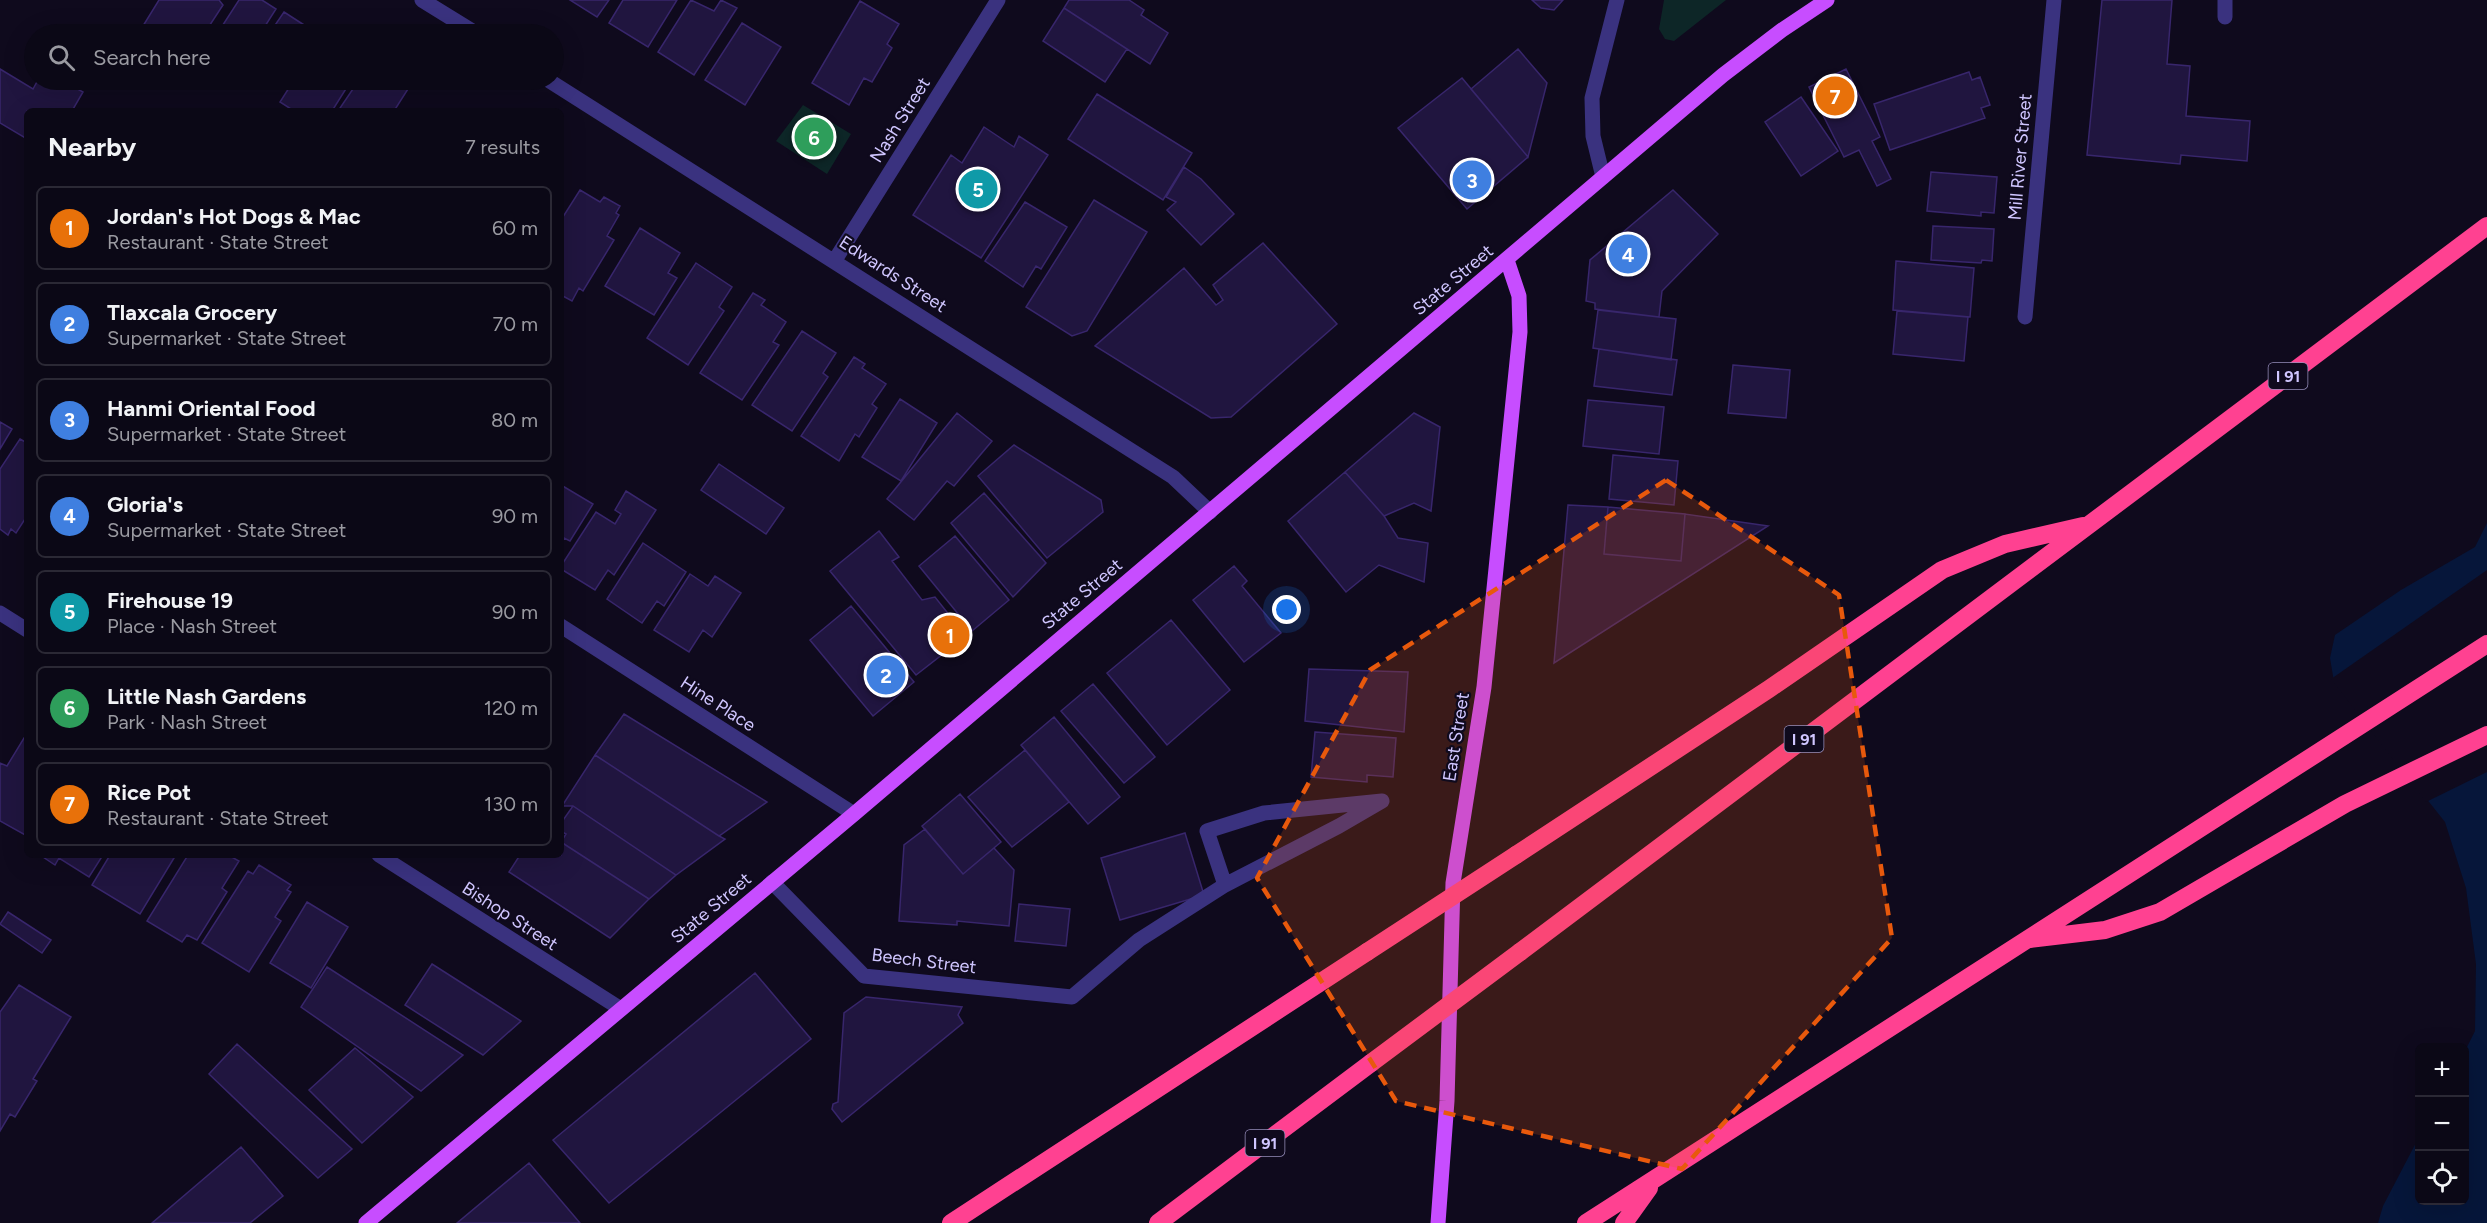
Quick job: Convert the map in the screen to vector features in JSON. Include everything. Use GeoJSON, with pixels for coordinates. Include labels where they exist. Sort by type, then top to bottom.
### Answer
{"type":"FeatureCollection","features":[{"type":"Feature","properties":{"kind":"highway","name":"I 91"},"geometry":{"type":"LineString","coordinates":[[1158,1223],[2487,226]]}},
{"type":"Feature","properties":{"kind":"highway"},"geometry":{"type":"LineString","coordinates":[[951,1223],[1769,689],[1942,570],[1973,555],[2005,544],[2088,525]]}},
{"type":"Feature","properties":{"kind":"highway"},"geometry":{"type":"LineString","coordinates":[[1586,1223],[2487,644]]}},
{"type":"Feature","properties":{"kind":"highway"},"geometry":{"type":"LineString","coordinates":[[2028,939],[2105,930],[2160,912],[2298,829],[2487,735]]}},
{"type":"Feature","properties":{"kind":"highway"},"geometry":{"type":"LineString","coordinates":[[1624,1223],[1655,1179]]}},
{"type":"Feature","properties":{"kind":"main road","name":"State Street"},"geometry":{"type":"LineString","coordinates":[[366,1223],[854,814],[1723,75],[1782,30],[1827,0]]}},
{"type":"Feature","properties":{"kind":"main road","name":"East Street"},"geometry":{"type":"LineString","coordinates":[[1437,1223],[1448,1080],[1453,883],[1484,687],[1520,332],[1519,296],[1508,260]]}},
{"type":"Feature","properties":{"kind":"street"},"geometry":{"type":"LineString","coordinates":[[422,0],[461,24]]}},
{"type":"Feature","properties":{"kind":"street","name":"Nash Street"},"geometry":{"type":"LineString","coordinates":[[835,260],[998,0]]}},
{"type":"Feature","properties":{"kind":"street"},"geometry":{"type":"LineString","coordinates":[[1603,177],[1593,136],[1592,98],[1617,0]]}},
{"type":"Feature","properties":{"kind":"street","name":"Mill River Street"},"geometry":{"type":"LineString","coordinates":[[2025,317],[2054,0]]}},
{"type":"Feature","properties":{"kind":"street"},"geometry":{"type":"LineString","coordinates":[[2225,0],[2225,17]]}},
{"type":"Feature","properties":{"kind":"street","name":"Edwards Street"},"geometry":{"type":"LineString","coordinates":[[564,90],[835,260],[1173,477],[1210,512]]}},
{"type":"Feature","properties":{"kind":"street"},"geometry":{"type":"LineString","coordinates":[[0,613],[24,628]]}},
{"type":"Feature","properties":{"kind":"street","name":"Hine Place"},"geometry":{"type":"LineString","coordinates":[[564,628],[854,814]]}},
{"type":"Feature","properties":{"kind":"street"},"geometry":{"type":"LineString","coordinates":[[1382,801],[1339,826],[1225,885],[1207,831],[1264,813],[1382,801]]}},
{"type":"Feature","properties":{"kind":"street","name":"Bishop Street"},"geometry":{"type":"LineString","coordinates":[[384,858],[621,1009]]}},
{"type":"Feature","properties":{"kind":"street","name":"Beech Street"},"geometry":{"type":"LineString","coordinates":[[772,882],[864,976],[1072,997],[1139,940],[1225,885]]}},
{"type":"Feature","properties":{"kind":"highlighted area"},"geometry":{"type":"Polygon","coordinates":[[[1666,480],[1839,595],[1892,938],[1682,1169],[1396,1101],[1257,878],[1370,670],[1666,480]]]}},
{"type":"Feature","properties":{"kind":"green space"},"geometry":{"type":"Polygon","coordinates":[[[1664,0],[1726,0],[1674,41],[1665,39],[1659,29],[1664,0]]]}},
{"type":"Feature","properties":{"kind":"green space"},"geometry":{"type":"Polygon","coordinates":[[[803,105],[851,134],[827,174],[776,141],[803,105]]]}},
{"type":"Feature","properties":{"kind":"water"},"geometry":{"type":"Polygon","coordinates":[[[2487,523],[2487,1223],[2378,1223],[2383,1206],[2415,1145],[2415,1205],[2469,1205],[2469,1043],[2475,1031],[2476,964],[2466,888],[2445,822],[2334,682],[2330,658],[2335,635],[2401,590],[2475,547],[2487,523]]]}},
{"type":"Feature","properties":{"kind":"pier"},"geometry":{"type":"Polygon","coordinates":[[[2487,570],[2487,772],[2426,802],[2331,679],[2487,570]]]}},
{"type":"Feature","properties":{"kind":"building"},"geometry":{"type":"Polygon","coordinates":[[[159,0],[219,0],[223,5],[211,24],[144,24],[159,0]]]}},
{"type":"Feature","properties":{"kind":"building"},"geometry":{"type":"Polygon","coordinates":[[[239,0],[262,0],[276,9],[266,24],[223,24],[239,0]]]}},
{"type":"Feature","properties":{"kind":"building"},"geometry":{"type":"Polygon","coordinates":[[[570,0],[609,0],[597,17],[570,0]]]}},
{"type":"Feature","properties":{"kind":"building"},"geometry":{"type":"Polygon","coordinates":[[[623,0],[677,0],[648,47],[609,23],[623,0]]]}},
{"type":"Feature","properties":{"kind":"building"},"geometry":{"type":"Polygon","coordinates":[[[691,0],[714,11],[721,0],[737,8],[694,75],[658,52],[691,0]]]}},
{"type":"Feature","properties":{"kind":"building"},"geometry":{"type":"Polygon","coordinates":[[[1069,0],[1129,0],[1144,10],[1141,15],[1168,33],[1150,64],[1064,8],[1069,0]]]}},
{"type":"Feature","properties":{"kind":"building"},"geometry":{"type":"Polygon","coordinates":[[[1532,0],[1563,0],[1554,10],[1541,8],[1532,0]]]}},
{"type":"Feature","properties":{"kind":"building"},"geometry":{"type":"Polygon","coordinates":[[[2102,0],[2172,0],[2167,64],[2190,66],[2186,116],[2250,121],[2247,161],[2181,155],[2180,164],[2087,155],[2102,0]]]}},
{"type":"Feature","properties":{"kind":"building"},"geometry":{"type":"Polygon","coordinates":[[[860,1],[899,24],[887,44],[892,48],[872,82],[864,78],[849,105],[812,83],[860,1]]]}},
{"type":"Feature","properties":{"kind":"building"},"geometry":{"type":"Polygon","coordinates":[[[1064,8],[1127,49],[1105,82],[1043,41],[1064,8]]]}},
{"type":"Feature","properties":{"kind":"building"},"geometry":{"type":"Polygon","coordinates":[[[284,12],[303,24],[276,24],[284,12]]]}},
{"type":"Feature","properties":{"kind":"building"},"geometry":{"type":"Polygon","coordinates":[[[742,23],[781,47],[745,105],[705,80],[742,23]]]}},
{"type":"Feature","properties":{"kind":"building"},"geometry":{"type":"Polygon","coordinates":[[[1518,49],[1547,83],[1528,157],[1471,89],[1518,49]]]}},
{"type":"Feature","properties":{"kind":"building"},"geometry":{"type":"Polygon","coordinates":[[[0,69],[24,84],[24,90],[80,90],[83,92],[74,108],[24,108],[24,137],[0,123],[0,69]]]}},
{"type":"Feature","properties":{"kind":"building"},"geometry":{"type":"Polygon","coordinates":[[[1846,69],[1880,137],[1872,141],[1891,179],[1877,186],[1859,150],[1844,157],[1809,87],[1846,69]]]}},
{"type":"Feature","properties":{"kind":"building"},"geometry":{"type":"Polygon","coordinates":[[[1969,72],[1972,80],[1980,77],[1990,105],[1981,108],[1985,118],[1890,150],[1874,104],[1969,72]]]}},
{"type":"Feature","properties":{"kind":"building"},"geometry":{"type":"Polygon","coordinates":[[[1462,78],[1528,157],[1467,209],[1398,128],[1462,78]]]}},
{"type":"Feature","properties":{"kind":"building"},"geometry":{"type":"Polygon","coordinates":[[[288,90],[345,90],[334,108],[289,108],[280,102],[288,90]]]}},
{"type":"Feature","properties":{"kind":"building"},"geometry":{"type":"Polygon","coordinates":[[[352,90],[407,90],[396,108],[340,108],[352,90]]]}},
{"type":"Feature","properties":{"kind":"building"},"geometry":{"type":"Polygon","coordinates":[[[1097,94],[1192,153],[1163,200],[1068,139],[1097,94]]]}},
{"type":"Feature","properties":{"kind":"building"},"geometry":{"type":"Polygon","coordinates":[[[1801,97],[1838,151],[1801,176],[1765,122],[1801,97]]]}},
{"type":"Feature","properties":{"kind":"building"},"geometry":{"type":"Polygon","coordinates":[[[984,127],[1014,147],[1019,136],[1048,155],[981,258],[913,215],[951,155],[962,163],[984,127]]]}},
{"type":"Feature","properties":{"kind":"building"},"geometry":{"type":"Polygon","coordinates":[[[1184,167],[1201,179],[1234,214],[1201,245],[1167,210],[1176,202],[1166,197],[1184,167]]]}},
{"type":"Feature","properties":{"kind":"building"},"geometry":{"type":"Polygon","coordinates":[[[1931,172],[1997,177],[1994,213],[1981,212],[1981,216],[1927,211],[1931,172]]]}},
{"type":"Feature","properties":{"kind":"building"},"geometry":{"type":"Polygon","coordinates":[[[580,190],[600,202],[604,197],[620,206],[616,213],[619,215],[607,236],[614,240],[583,291],[579,288],[572,301],[564,297],[564,215],[580,190]]]}},
{"type":"Feature","properties":{"kind":"building"},"geometry":{"type":"Polygon","coordinates":[[[1673,190],[1718,234],[1662,291],[1659,317],[1595,309],[1595,303],[1586,301],[1590,260],[1673,190]]]}},
{"type":"Feature","properties":{"kind":"building"},"geometry":{"type":"Polygon","coordinates":[[[1094,200],[1147,232],[1087,331],[1072,336],[1026,307],[1094,200]]]}},
{"type":"Feature","properties":{"kind":"building"},"geometry":{"type":"Polygon","coordinates":[[[1025,202],[1067,227],[1041,269],[1036,266],[1023,287],[985,261],[1025,202]]]}},
{"type":"Feature","properties":{"kind":"building"},"geometry":{"type":"Polygon","coordinates":[[[1933,226],[1994,229],[1992,261],[1982,260],[1981,263],[1931,260],[1933,226]]]}},
{"type":"Feature","properties":{"kind":"building"},"geometry":{"type":"Polygon","coordinates":[[[640,228],[680,253],[668,273],[677,278],[654,315],[605,286],[640,228]]]}},
{"type":"Feature","properties":{"kind":"building"},"geometry":{"type":"Polygon","coordinates":[[[1263,243],[1337,324],[1231,417],[1211,418],[1095,346],[1184,268],[1216,305],[1223,300],[1213,285],[1263,243]]]}},
{"type":"Feature","properties":{"kind":"building"},"geometry":{"type":"Polygon","coordinates":[[[1896,261],[1974,268],[1970,317],[1893,310],[1896,261]]]}},
{"type":"Feature","properties":{"kind":"building"},"geometry":{"type":"Polygon","coordinates":[[[696,263],[732,287],[719,307],[724,311],[688,365],[647,338],[696,263]]]}},
{"type":"Feature","properties":{"kind":"building"},"geometry":{"type":"Polygon","coordinates":[[[753,293],[765,300],[761,305],[786,322],[773,342],[779,345],[742,400],[700,373],[753,293]]]}},
{"type":"Feature","properties":{"kind":"building"},"geometry":{"type":"Polygon","coordinates":[[[1598,310],[1676,319],[1671,360],[1593,348],[1598,310]]]}},
{"type":"Feature","properties":{"kind":"building"},"geometry":{"type":"Polygon","coordinates":[[[1897,311],[1968,317],[1964,361],[1893,354],[1897,311]]]}},
{"type":"Feature","properties":{"kind":"building"},"geometry":{"type":"Polygon","coordinates":[[[802,331],[836,353],[823,373],[828,377],[792,431],[752,405],[802,331]]]}},
{"type":"Feature","properties":{"kind":"building"},"geometry":{"type":"Polygon","coordinates":[[[1599,349],[1677,360],[1672,395],[1594,386],[1599,349]]]}},
{"type":"Feature","properties":{"kind":"building"},"geometry":{"type":"Polygon","coordinates":[[[854,357],[865,364],[862,368],[886,384],[872,404],[877,408],[859,437],[855,434],[839,461],[801,436],[854,357]]]}},
{"type":"Feature","properties":{"kind":"building"},"geometry":{"type":"Polygon","coordinates":[[[1733,365],[1790,370],[1786,418],[1728,413],[1733,365]]]}},
{"type":"Feature","properties":{"kind":"building"},"geometry":{"type":"Polygon","coordinates":[[[900,399],[937,423],[901,481],[862,457],[900,399]]]}},
{"type":"Feature","properties":{"kind":"building"},"geometry":{"type":"Polygon","coordinates":[[[1588,400],[1664,407],[1659,454],[1583,446],[1588,400]]]}},
{"type":"Feature","properties":{"kind":"building"},"geometry":{"type":"Polygon","coordinates":[[[957,413],[992,441],[954,486],[947,481],[914,520],[887,499],[957,413]]]}},
{"type":"Feature","properties":{"kind":"building"},"geometry":{"type":"Polygon","coordinates":[[[1414,413],[1440,427],[1431,511],[1414,503],[1384,516],[1345,472],[1414,413]]]}},
{"type":"Feature","properties":{"kind":"building"},"geometry":{"type":"Polygon","coordinates":[[[0,422],[12,429],[0,449],[0,422]]]}},
{"type":"Feature","properties":{"kind":"building"},"geometry":{"type":"Polygon","coordinates":[[[20,439],[24,441],[24,521],[16,533],[11,529],[8,535],[0,529],[0,469],[20,439]]]}},
{"type":"Feature","properties":{"kind":"building"},"geometry":{"type":"Polygon","coordinates":[[[1014,445],[1101,500],[1103,512],[1047,558],[978,476],[1014,445]]]}},
{"type":"Feature","properties":{"kind":"building"},"geometry":{"type":"Polygon","coordinates":[[[1613,455],[1678,461],[1674,505],[1609,499],[1613,455]]]}},
{"type":"Feature","properties":{"kind":"building"},"geometry":{"type":"Polygon","coordinates":[[[719,464],[784,508],[766,534],[701,490],[719,464]]]}},
{"type":"Feature","properties":{"kind":"building"},"geometry":{"type":"Polygon","coordinates":[[[1345,472],[1384,516],[1398,538],[1428,543],[1424,582],[1379,565],[1346,592],[1288,521],[1345,472]]]}},
{"type":"Feature","properties":{"kind":"building"},"geometry":{"type":"Polygon","coordinates":[[[564,487],[593,504],[570,541],[564,538],[564,487]]]}},
{"type":"Feature","properties":{"kind":"building"},"geometry":{"type":"Polygon","coordinates":[[[626,491],[656,510],[614,575],[608,570],[595,590],[564,571],[564,561],[596,512],[615,524],[621,514],[615,510],[626,491]]]}},
{"type":"Feature","properties":{"kind":"building"},"geometry":{"type":"Polygon","coordinates":[[[984,493],[1046,563],[1013,597],[951,523],[984,493]]]}},
{"type":"Feature","properties":{"kind":"building"},"geometry":{"type":"Polygon","coordinates":[[[1568,505],[1608,507],[1604,554],[1681,561],[1685,514],[1768,526],[1554,663],[1568,505]]]}},
{"type":"Feature","properties":{"kind":"building"},"geometry":{"type":"Polygon","coordinates":[[[1608,507],[1685,514],[1681,561],[1604,554],[1608,507]]]}},
{"type":"Feature","properties":{"kind":"building"},"geometry":{"type":"Polygon","coordinates":[[[879,531],[899,557],[892,561],[922,600],[935,597],[966,636],[916,675],[830,571],[879,531]]]}},
{"type":"Feature","properties":{"kind":"building"},"geometry":{"type":"Polygon","coordinates":[[[955,536],[1009,600],[972,631],[919,566],[955,536]]]}},
{"type":"Feature","properties":{"kind":"building"},"geometry":{"type":"Polygon","coordinates":[[[643,543],[686,572],[664,606],[657,601],[642,623],[607,599],[643,543]]]}},
{"type":"Feature","properties":{"kind":"building"},"geometry":{"type":"Polygon","coordinates":[[[1234,566],[1247,581],[1242,586],[1281,633],[1244,662],[1193,600],[1234,566]]]}},
{"type":"Feature","properties":{"kind":"building"},"geometry":{"type":"Polygon","coordinates":[[[690,574],[708,586],[715,576],[741,593],[712,637],[703,630],[689,652],[654,630],[690,574]]]}},
{"type":"Feature","properties":{"kind":"building"},"geometry":{"type":"Polygon","coordinates":[[[851,606],[914,682],[873,716],[810,640],[851,606]]]}},
{"type":"Feature","properties":{"kind":"building"},"geometry":{"type":"Polygon","coordinates":[[[1171,620],[1230,690],[1167,745],[1107,673],[1171,620]]]}},
{"type":"Feature","properties":{"kind":"building"},"geometry":{"type":"Polygon","coordinates":[[[1309,669],[1408,672],[1404,732],[1305,721],[1309,669]]]}},
{"type":"Feature","properties":{"kind":"building"},"geometry":{"type":"Polygon","coordinates":[[[1093,684],[1155,757],[1124,783],[1061,711],[1093,684]]]}},
{"type":"Feature","properties":{"kind":"building"},"geometry":{"type":"Polygon","coordinates":[[[624,714],[767,802],[719,836],[595,755],[624,714]]]}},
{"type":"Feature","properties":{"kind":"building"},"geometry":{"type":"Polygon","coordinates":[[[1054,717],[1120,797],[1088,824],[1021,745],[1054,717]]]}},
{"type":"Feature","properties":{"kind":"building"},"geometry":{"type":"Polygon","coordinates":[[[1315,732],[1396,738],[1393,777],[1367,775],[1367,782],[1311,777],[1315,732]]]}},
{"type":"Feature","properties":{"kind":"building"},"geometry":{"type":"Polygon","coordinates":[[[24,738],[24,834],[0,821],[0,763],[7,766],[24,738]]]}},
{"type":"Feature","properties":{"kind":"building"},"geometry":{"type":"Polygon","coordinates":[[[1025,750],[1069,802],[1012,847],[968,797],[1025,750]]]}},
{"type":"Feature","properties":{"kind":"building"},"geometry":{"type":"Polygon","coordinates":[[[595,755],[725,839],[676,875],[573,806],[564,806],[595,755]]]}},
{"type":"Feature","properties":{"kind":"building"},"geometry":{"type":"Polygon","coordinates":[[[960,794],[1001,842],[963,874],[922,826],[960,794]]]}},
{"type":"Feature","properties":{"kind":"building"},"geometry":{"type":"Polygon","coordinates":[[[573,806],[676,875],[649,899],[564,844],[566,834],[564,833],[564,819],[573,806]]]}},
{"type":"Feature","properties":{"kind":"building"},"geometry":{"type":"Polygon","coordinates":[[[925,829],[963,874],[994,848],[1014,870],[1009,926],[957,921],[957,925],[899,921],[904,845],[925,829]]]}},
{"type":"Feature","properties":{"kind":"building"},"geometry":{"type":"Polygon","coordinates":[[[1185,833],[1204,895],[1120,920],[1101,858],[1185,833]]]}},
{"type":"Feature","properties":{"kind":"building"},"geometry":{"type":"Polygon","coordinates":[[[564,844],[649,899],[610,938],[509,872],[518,858],[564,858],[564,844]]]}},
{"type":"Feature","properties":{"kind":"building"},"geometry":{"type":"Polygon","coordinates":[[[44,858],[59,858],[55,865],[44,858]]]}},
{"type":"Feature","properties":{"kind":"building"},"geometry":{"type":"Polygon","coordinates":[[[59,858],[101,858],[89,877],[59,858]]]}},
{"type":"Feature","properties":{"kind":"building"},"geometry":{"type":"Polygon","coordinates":[[[108,858],[174,858],[140,914],[92,885],[108,858]]]}},
{"type":"Feature","properties":{"kind":"building"},"geometry":{"type":"Polygon","coordinates":[[[186,858],[234,858],[239,861],[222,888],[227,892],[197,940],[187,935],[182,942],[147,921],[186,858]]]}},
{"type":"Feature","properties":{"kind":"building"},"geometry":{"type":"Polygon","coordinates":[[[259,865],[291,885],[287,890],[291,892],[275,917],[281,921],[249,972],[202,943],[248,871],[253,874],[259,865]]]}},
{"type":"Feature","properties":{"kind":"building"},"geometry":{"type":"Polygon","coordinates":[[[307,902],[348,927],[311,988],[270,963],[307,902]]]}},
{"type":"Feature","properties":{"kind":"building"},"geometry":{"type":"Polygon","coordinates":[[[1019,904],[1070,909],[1066,946],[1015,941],[1019,904]]]}},
{"type":"Feature","properties":{"kind":"building"},"geometry":{"type":"Polygon","coordinates":[[[8,912],[51,940],[42,953],[0,924],[8,912]]]}},
{"type":"Feature","properties":{"kind":"building"},"geometry":{"type":"Polygon","coordinates":[[[432,964],[521,1021],[483,1055],[405,1005],[432,964]]]}},
{"type":"Feature","properties":{"kind":"building"},"geometry":{"type":"Polygon","coordinates":[[[327,967],[463,1055],[421,1091],[301,1007],[327,967]]]}},
{"type":"Feature","properties":{"kind":"building"},"geometry":{"type":"Polygon","coordinates":[[[755,973],[811,1039],[609,1203],[553,1140],[755,973]]]}},
{"type":"Feature","properties":{"kind":"building"},"geometry":{"type":"Polygon","coordinates":[[[19,985],[71,1017],[33,1079],[37,1081],[15,1117],[10,1114],[0,1131],[0,1012],[19,985]]]}},
{"type":"Feature","properties":{"kind":"building"},"geometry":{"type":"Polygon","coordinates":[[[866,997],[962,1007],[958,1015],[963,1023],[842,1122],[832,1109],[833,1104],[838,1102],[844,1013],[866,997]]]}},
{"type":"Feature","properties":{"kind":"building"},"geometry":{"type":"Polygon","coordinates":[[[237,1044],[352,1149],[318,1178],[209,1074],[237,1044]]]}},
{"type":"Feature","properties":{"kind":"building"},"geometry":{"type":"Polygon","coordinates":[[[355,1048],[413,1097],[362,1143],[309,1090],[355,1048]]]}},
{"type":"Feature","properties":{"kind":"building"},"geometry":{"type":"Polygon","coordinates":[[[241,1147],[283,1196],[250,1223],[152,1223],[241,1147]]]}},
{"type":"Feature","properties":{"kind":"building"},"geometry":{"type":"Polygon","coordinates":[[[529,1163],[580,1223],[457,1223],[529,1163]]]}},
{"type":"Feature","properties":{"kind":"place","name":"Rice Pot"},"geometry":{"type":"Point","coordinates":[1835,96]}},
{"type":"Feature","properties":{"kind":"place","name":"Little Nash Gardens"},"geometry":{"type":"Point","coordinates":[814,137]}},
{"type":"Feature","properties":{"kind":"place","name":"Hanmi Oriental Food"},"geometry":{"type":"Point","coordinates":[1472,180]}},
{"type":"Feature","properties":{"kind":"place","name":"Firehouse 19"},"geometry":{"type":"Point","coordinates":[978,189]}},
{"type":"Feature","properties":{"kind":"place","name":"Gloria's"},"geometry":{"type":"Point","coordinates":[1628,254]}},
{"type":"Feature","properties":{"kind":"place","name":"Jordan's Hot Dogs & Mac"},"geometry":{"type":"Point","coordinates":[950,635]}},
{"type":"Feature","properties":{"kind":"place","name":"Tlaxcala Grocery"},"geometry":{"type":"Point","coordinates":[886,675]}}]}
